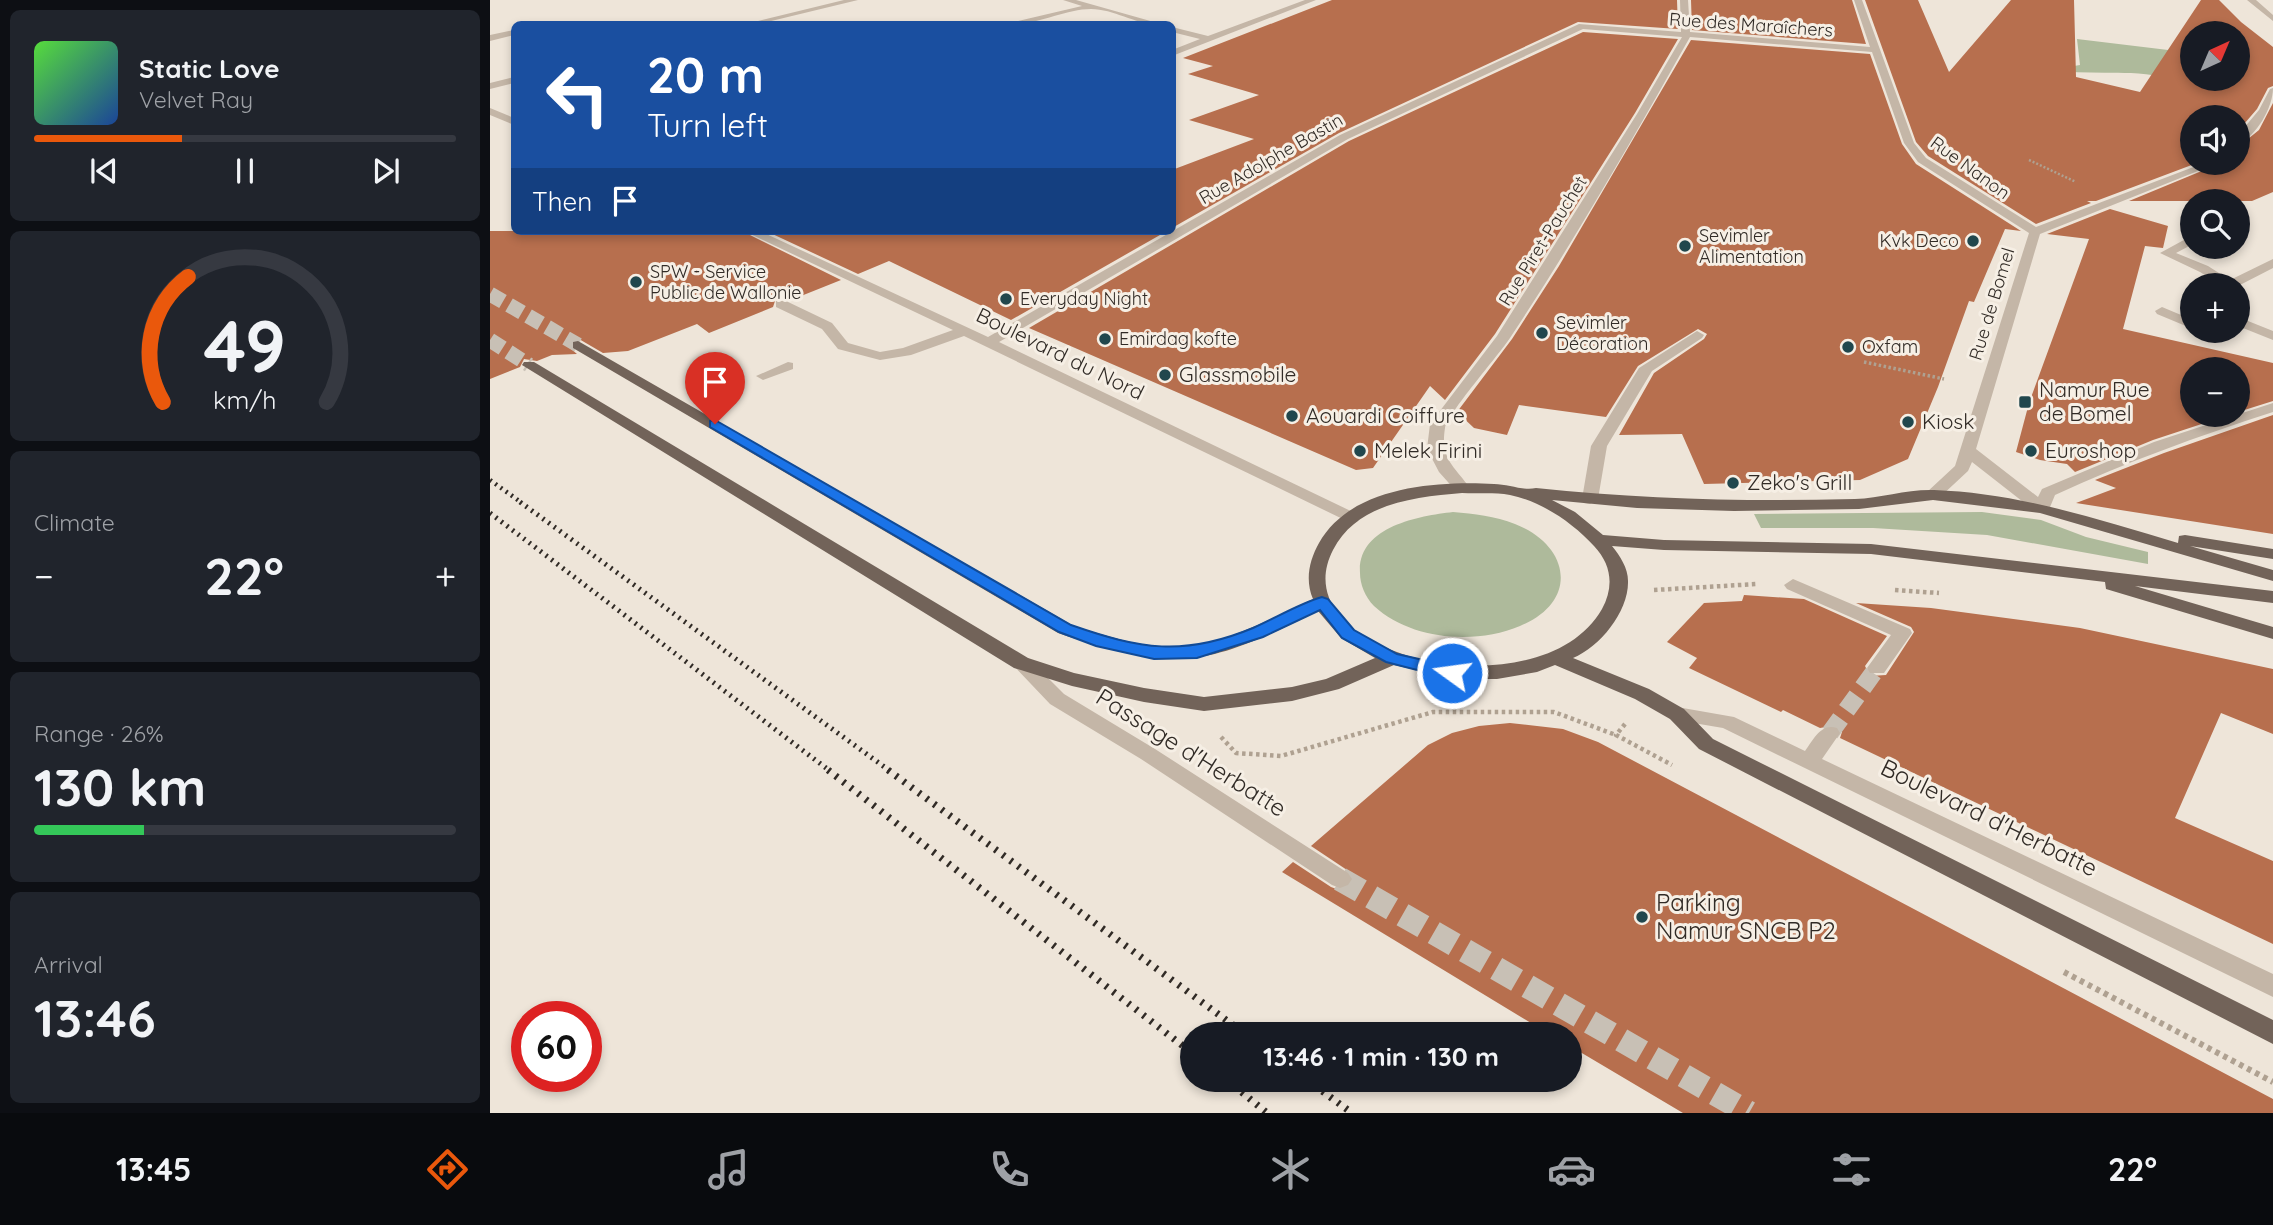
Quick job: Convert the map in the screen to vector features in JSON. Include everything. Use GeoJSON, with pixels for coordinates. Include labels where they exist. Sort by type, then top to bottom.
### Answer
{"type":"FeatureCollection","features":[{"type":"Feature","properties":{"kind":"main road"},"geometry":{"type":"LineString","coordinates":[[578,345],[1065,629],[1102,642],[1154,653],[1197,653],[1257,633],[1322,603]]}},
{"type":"Feature","properties":{"kind":"main road"},"geometry":{"type":"LineString","coordinates":[[530,365],[1021,663],[1072,679],[1144,695],[1204,704],[1292,694],[1332,684],[1392,658]]}},
{"type":"Feature","properties":{"kind":"main road"},"geometry":{"type":"LineString","coordinates":[[1516,491],[1580,522],[1600,540],[1616,566],[1619,594],[1603,627],[1582,645],[1558,659],[1511,671],[1452,673],[1392,658],[1348,634],[1322,603],[1316,579],[1319,557],[1331,536],[1351,518],[1382,501],[1420,491],[1462,488],[1516,491],[1590,499],[1734,506],[1859,504],[1933,495],[2042,508],[2273,576]]}},
{"type":"Feature","properties":{"kind":"main road"},"geometry":{"type":"LineString","coordinates":[[2113,528],[2273,554]]}},
{"type":"Feature","properties":{"kind":"main road"},"geometry":{"type":"LineString","coordinates":[[1600,540],[1664,545],[1871,549],[2273,597]]}},
{"type":"Feature","properties":{"kind":"main road"},"geometry":{"type":"LineString","coordinates":[[2062,570],[2273,633]]}},
{"type":"Feature","properties":{"kind":"main road"},"geometry":{"type":"LineString","coordinates":[[1558,659],[1642,694],[1676,714],[1706,744],[2273,1033]]}},
{"type":"Feature","properties":{"kind":"street"},"geometry":{"type":"LineString","coordinates":[[763,21],[854,0]]}},
{"type":"Feature","properties":{"kind":"street"},"geometry":{"type":"LineString","coordinates":[[1067,0],[1146,21]]}},
{"type":"Feature","properties":{"kind":"street"},"geometry":{"type":"LineString","coordinates":[[1176,51],[1312,0]]}},
{"type":"Feature","properties":{"kind":"street"},"geometry":{"type":"LineString","coordinates":[[1684,0],[1686,37]]}},
{"type":"Feature","properties":{"kind":"street","name":"Rue Nanon"},"geometry":{"type":"LineString","coordinates":[[1858,0],[1909,143],[1922,160],[2035,232]]}},
{"type":"Feature","properties":{"kind":"street"},"geometry":{"type":"LineString","coordinates":[[2251,0],[2273,19]]}},
{"type":"Feature","properties":{"kind":"street"},"geometry":{"type":"LineString","coordinates":[[1023,21],[1093,6]]}},
{"type":"Feature","properties":{"kind":"street"},"geometry":{"type":"LineString","coordinates":[[490,26],[511,34]]}},
{"type":"Feature","properties":{"kind":"street","name":"Rue des Maraîchers"},"geometry":{"type":"LineString","coordinates":[[1582,26],[1686,37],[1875,50]]}},
{"type":"Feature","properties":{"kind":"street","name":"Rue Adolphe Bastin"},"geometry":{"type":"LineString","coordinates":[[1176,234],[1344,137],[1582,26]]}},
{"type":"Feature","properties":{"kind":"street"},"geometry":{"type":"LineString","coordinates":[[1176,30],[1208,39]]}},
{"type":"Feature","properties":{"kind":"street"},"geometry":{"type":"LineString","coordinates":[[490,38],[511,34]]}},
{"type":"Feature","properties":{"kind":"street","name":"Rue Piret-Pauchet"},"geometry":{"type":"LineString","coordinates":[[1462,488],[1447,472],[1435,449],[1438,424],[1503,338],[1642,114],[1686,37]]}},
{"type":"Feature","properties":{"kind":"street"},"geometry":{"type":"LineString","coordinates":[[490,86],[511,81]]}},
{"type":"Feature","properties":{"kind":"street"},"geometry":{"type":"LineString","coordinates":[[2250,130],[2268,111],[2273,91]]}},
{"type":"Feature","properties":{"kind":"street"},"geometry":{"type":"LineString","coordinates":[[490,110],[511,120]]}},
{"type":"Feature","properties":{"kind":"street","name":"Rue de Bomel"},"geometry":{"type":"LineString","coordinates":[[1933,495],[1962,468],[2035,232],[2182,175]]}},
{"type":"Feature","properties":{"kind":"street","name":"Boulevard du Nord"},"geometry":{"type":"LineString","coordinates":[[759,235],[989,342],[1351,518]]}},
{"type":"Feature","properties":{"kind":"street","name":"Rue Adolphe Bastin"},"geometry":{"type":"LineString","coordinates":[[989,342],[1174,235]]}},
{"type":"Feature","properties":{"kind":"street"},"geometry":{"type":"LineString","coordinates":[[2180,246],[2166,253],[2180,259]]}},
{"type":"Feature","properties":{"kind":"street"},"geometry":{"type":"LineString","coordinates":[[2180,259],[2210,273]]}},
{"type":"Feature","properties":{"kind":"street"},"geometry":{"type":"LineString","coordinates":[[2250,275],[2273,264]]}},
{"type":"Feature","properties":{"kind":"street"},"geometry":{"type":"LineString","coordinates":[[781,304],[827,326],[843,346],[880,356],[906,352],[964,331]]}},
{"type":"Feature","properties":{"kind":"street"},"geometry":{"type":"LineString","coordinates":[[2162,311],[2180,320]]}},
{"type":"Feature","properties":{"kind":"street"},"geometry":{"type":"LineString","coordinates":[[2250,325],[2273,336]]}},
{"type":"Feature","properties":{"kind":"street"},"geometry":{"type":"LineString","coordinates":[[1590,499],[1599,446],[1646,368],[1697,335]]}},
{"type":"Feature","properties":{"kind":"street"},"geometry":{"type":"LineString","coordinates":[[764,376],[788,366]]}},
{"type":"Feature","properties":{"kind":"street"},"geometry":{"type":"LineString","coordinates":[[1968,451],[2042,508],[2048,492],[2084,475],[2153,446],[2273,407]]}},
{"type":"Feature","properties":{"kind":"street"},"geometry":{"type":"LineString","coordinates":[[1793,585],[1903,633],[1877,668]]}},
{"type":"Feature","properties":{"kind":"street","name":"Passage d'Herbatte"},"geometry":{"type":"LineString","coordinates":[[1021,663],[1057,699],[1148,754],[1340,879]]}},
{"type":"Feature","properties":{"kind":"street","name":"Boulevard d'Herbatte"},"geometry":{"type":"LineString","coordinates":[[1676,714],[1727,722],[2273,986]]}},
{"type":"Feature","properties":{"kind":"street"},"geometry":{"type":"LineString","coordinates":[[1809,761],[1830,733]]}},
{"type":"Feature","properties":{"kind":"path"},"geometry":{"type":"LineString","coordinates":[[2029,160],[2080,183]]}},
{"type":"Feature","properties":{"kind":"path"},"geometry":{"type":"LineString","coordinates":[[1864,362],[1944,379]]}},
{"type":"Feature","properties":{"kind":"path"},"geometry":{"type":"LineString","coordinates":[[1619,594],[1705,585],[1793,585]]}},
{"type":"Feature","properties":{"kind":"path"},"geometry":{"type":"LineString","coordinates":[[1891,590],[1945,594]]}},
{"type":"Feature","properties":{"kind":"path"},"geometry":{"type":"LineString","coordinates":[[1204,704],[1208,723],[1236,753],[1281,756],[1433,712],[1554,712],[1616,735]]}},
{"type":"Feature","properties":{"kind":"green space"},"geometry":{"type":"Polygon","coordinates":[[[2077,39],[2180,51],[2180,80],[2131,73],[2050,70],[2080,65],[2077,39]]]}},
{"type":"Feature","properties":{"kind":"green space"},"geometry":{"type":"Polygon","coordinates":[[[2217,91],[2243,91],[2248,102],[2217,91]]]}},
{"type":"Feature","properties":{"kind":"green space"},"geometry":{"type":"Polygon","coordinates":[[[1453,512],[1507,521],[1534,534],[1548,546],[1557,560],[1561,574],[1559,589],[1552,603],[1539,616],[1520,626],[1483,636],[1444,636],[1406,626],[1374,606],[1364,590],[1360,573],[1362,557],[1368,545],[1392,527],[1407,521],[1453,512]]]}},
{"type":"Feature","properties":{"kind":"green space"},"geometry":{"type":"Polygon","coordinates":[[[1982,512],[2041,520],[2086,537],[2148,552],[2148,564],[1987,535],[1873,528],[1761,528],[1754,514],[1982,512]]]}},
{"type":"Feature","properties":{"kind":"building"},"geometry":{"type":"Polygon","coordinates":[[[1332,0],[1677,0],[1678,29],[1578,22],[1339,133],[1176,226],[1176,168],[1254,139],[1189,120],[1259,95],[1188,74],[1213,66],[1183,58],[1332,0]]]}},
{"type":"Feature","properties":{"kind":"building"},"geometry":{"type":"Polygon","coordinates":[[[1691,0],[1852,0],[1866,44],[1692,30],[1691,0]]]}},
{"type":"Feature","properties":{"kind":"building"},"geometry":{"type":"Polygon","coordinates":[[[1865,0],[1918,0],[1949,72],[2011,0],[2074,0],[2076,77],[2140,92],[2180,32],[2180,91],[2250,91],[2250,29],[2273,47],[2273,86],[2268,88],[2250,117],[2250,105],[2180,105],[2180,169],[2096,201],[2087,201],[2091,203],[2036,224],[1928,156],[1916,142],[1865,0]]]}},
{"type":"Feature","properties":{"kind":"building"},"geometry":{"type":"Polygon","coordinates":[[[2201,0],[2219,0],[2240,21],[2187,21],[2201,0]]]}},
{"type":"Feature","properties":{"kind":"building"},"geometry":{"type":"Polygon","coordinates":[[[1583,32],[1678,39],[1635,113],[1495,334],[1445,400],[1430,386],[1373,468],[1356,470],[1029,328],[1349,141],[1583,32]]]}},
{"type":"Feature","properties":{"kind":"building"},"geometry":{"type":"Polygon","coordinates":[[[1691,40],[1870,54],[1902,144],[1916,164],[2021,231],[2005,229],[1974,302],[1969,301],[1908,459],[1860,480],[1704,484],[1682,434],[1619,435],[1654,373],[1704,339],[1707,334],[1698,329],[1638,366],[1606,417],[1519,405],[1507,435],[1474,428],[1457,412],[1512,339],[1559,266],[1691,40]]]}},
{"type":"Feature","properties":{"kind":"building"},"geometry":{"type":"Polygon","coordinates":[[[2273,103],[2273,192],[2250,201],[2250,189],[2180,189],[2180,201],[2129,201],[2192,175],[2250,175],[2250,137],[2259,130],[2273,103]]]}},
{"type":"Feature","properties":{"kind":"building"},"geometry":{"type":"Polygon","coordinates":[[[2110,209],[2168,226],[2163,248],[2145,246],[2123,329],[2247,357],[2180,357],[2180,427],[2193,427],[2075,472],[2067,464],[2040,460],[2016,452],[2029,403],[2089,239],[2047,234],[2110,209]]]}},
{"type":"Feature","properties":{"kind":"building","name":"SPW - Service Public de Wallonie"},"geometry":{"type":"Polygon","coordinates":[[[490,231],[511,231],[511,235],[750,235],[841,280],[791,300],[776,298],[773,307],[709,333],[697,324],[628,351],[603,353],[579,339],[572,339],[570,348],[577,354],[552,355],[537,361],[524,359],[520,367],[490,379],[490,231]]]}},
{"type":"Feature","properties":{"kind":"building"},"geometry":{"type":"Polygon","coordinates":[[[775,235],[1160,235],[1011,320],[889,261],[858,274],[775,235]]]}},
{"type":"Feature","properties":{"kind":"building"},"geometry":{"type":"Polygon","coordinates":[[[2250,358],[2273,363],[2273,401],[2250,408],[2250,358]]]}},
{"type":"Feature","properties":{"kind":"building"},"geometry":{"type":"Polygon","coordinates":[[[2273,415],[2273,534],[2076,503],[2116,488],[2095,480],[2239,427],[2250,427],[2250,423],[2273,415]]]}},
{"type":"Feature","properties":{"kind":"building"},"geometry":{"type":"Polygon","coordinates":[[[1744,595],[1804,599],[1887,636],[1865,666],[1870,676],[1886,675],[1914,632],[1911,627],[1856,603],[1931,608],[2080,628],[2273,669],[2273,734],[2221,713],[2175,818],[2273,861],[2273,944],[1840,738],[1842,732],[1837,725],[1820,728],[1689,668],[1697,658],[1667,642],[1704,603],[1742,601],[1744,595]]]}},
{"type":"Feature","properties":{"kind":"building","name":"Parking Namur SNCB P2"},"geometry":{"type":"Polygon","coordinates":[[[1510,723],[1563,729],[1598,742],[2273,1099],[2273,1113],[1683,1113],[1582,1053],[1582,1022],[1529,1022],[1282,872],[1293,862],[1331,887],[1339,890],[1349,887],[1354,880],[1350,872],[1311,846],[1428,745],[1452,733],[1479,726],[1510,723]]]}},
{"type":"Feature","properties":{"kind":"tunnel"},"geometry":{"type":"LineString","coordinates":[[490,294],[578,345]]}},
{"type":"Feature","properties":{"kind":"tunnel"},"geometry":{"type":"LineString","coordinates":[[490,340],[529,365]]}},
{"type":"Feature","properties":{"kind":"tunnel"},"geometry":{"type":"LineString","coordinates":[[1830,733],[1877,668]]}},
{"type":"Feature","properties":{"kind":"tunnel"},"geometry":{"type":"LineString","coordinates":[[1340,879],[1749,1113]]}},
{"type":"Feature","properties":{"kind":"railway"},"geometry":{"type":"LineString","coordinates":[[490,480],[522,503]]}},
{"type":"Feature","properties":{"kind":"railway"},"geometry":{"type":"LineString","coordinates":[[520,502],[890,771]]}},
{"type":"Feature","properties":{"kind":"railway"},"geometry":{"type":"LineString","coordinates":[[490,513],[830,771]]}},
{"type":"Feature","properties":{"kind":"railway"},"geometry":{"type":"LineString","coordinates":[[828,770],[1180,1044]]}},
{"type":"Feature","properties":{"kind":"railway"},"geometry":{"type":"LineString","coordinates":[[888,770],[1229,1022]]}},
{"type":"Feature","properties":{"kind":"railway"},"geometry":{"type":"LineString","coordinates":[[1242,1092],[1267,1113]]}},
{"type":"Feature","properties":{"kind":"railway"},"geometry":{"type":"LineString","coordinates":[[1323,1092],[1352,1113]]}},
{"type":"Feature","properties":{"kind":"place","name":"Kvk Deco"},"geometry":{"type":"Point","coordinates":[1973,241]}},
{"type":"Feature","properties":{"kind":"place","name":"Sevimler Alimentation"},"geometry":{"type":"Point","coordinates":[1685,246]}},
{"type":"Feature","properties":{"kind":"place","name":"SPW - Service Public de Wallonie"},"geometry":{"type":"Point","coordinates":[636,282]}},
{"type":"Feature","properties":{"kind":"place","name":"Everyday Night"},"geometry":{"type":"Point","coordinates":[1006,299]}},
{"type":"Feature","properties":{"kind":"place","name":"Sevimler Décoration"},"geometry":{"type":"Point","coordinates":[1542,333]}},
{"type":"Feature","properties":{"kind":"place","name":"Emirdag kofte"},"geometry":{"type":"Point","coordinates":[1105,339]}},
{"type":"Feature","properties":{"kind":"place","name":"Oxfam"},"geometry":{"type":"Point","coordinates":[1848,347]}},
{"type":"Feature","properties":{"kind":"place","name":"Glassmobile"},"geometry":{"type":"Point","coordinates":[1165,375]}},
{"type":"Feature","properties":{"kind":"place","name":"Namur Rue de Bomel"},"geometry":{"type":"Point","coordinates":[2025,402]}},
{"type":"Feature","properties":{"kind":"place","name":"Aouardi Coiffure"},"geometry":{"type":"Point","coordinates":[1292,416]}},
{"type":"Feature","properties":{"kind":"place","name":"Kiosk"},"geometry":{"type":"Point","coordinates":[1908,422]}},
{"type":"Feature","properties":{"kind":"place","name":"Melek Firini"},"geometry":{"type":"Point","coordinates":[1360,451]}},
{"type":"Feature","properties":{"kind":"place","name":"Euroshop"},"geometry":{"type":"Point","coordinates":[2031,451]}},
{"type":"Feature","properties":{"kind":"place","name":"Zeko's Grill"},"geometry":{"type":"Point","coordinates":[1733,483]}},
{"type":"Feature","properties":{"kind":"place","name":"Parking Namur SNCB P2"},"geometry":{"type":"Point","coordinates":[1642,917]}},
{"type":"Feature","properties":{"kind":"route"},"geometry":{"type":"LineString","coordinates":[[715,424],[1065,629],[1102,642],[1154,653],[1197,653],[1257,633],[1322,603],[1348,634],[1392,658],[1452,673]]}}]}
